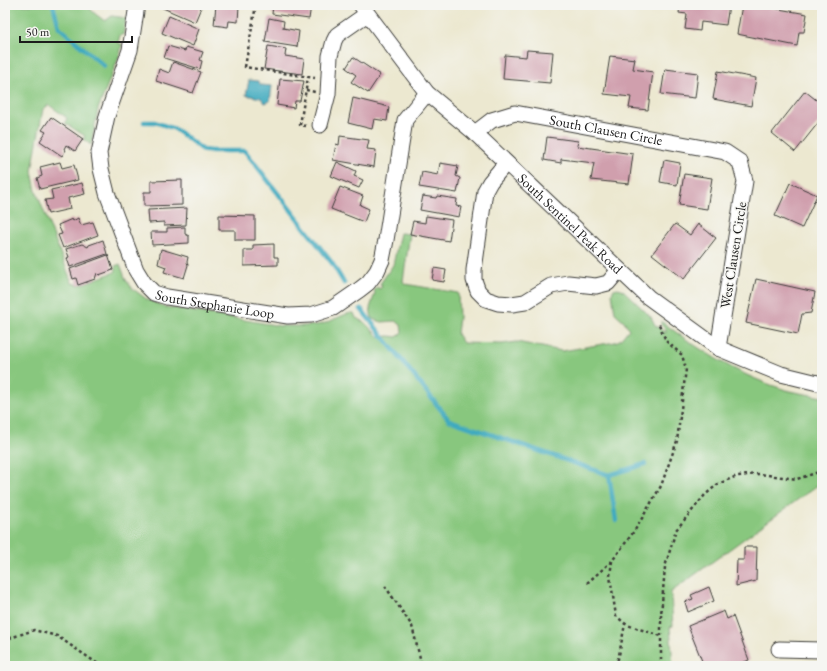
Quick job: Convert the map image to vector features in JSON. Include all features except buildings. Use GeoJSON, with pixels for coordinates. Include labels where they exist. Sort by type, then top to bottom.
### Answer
{"type":"FeatureCollection","features":[{"type":"Feature","properties":{"kind":"street","name":"South Stephanie Loop"},"geometry":{"type":"LineString","coordinates":[[137,5],[130,50],[107,116],[99,153],[106,193],[136,270],[144,283],[154,292],[167,297],[288,316],[299,316],[311,315],[334,308],[368,283],[377,271],[382,260],[405,120],[427,93]]}},
{"type":"Feature","properties":{"kind":"street","name":"South Sentinel Peak Road"},"geometry":{"type":"LineString","coordinates":[[364,9],[427,93],[474,133],[648,297],[718,348],[781,374],[822,384]]}},
{"type":"Feature","properties":{"kind":"street"},"geometry":{"type":"LineString","coordinates":[[320,125],[328,94],[330,56],[334,41],[337,35],[364,9]]}},
{"type":"Feature","properties":{"kind":"street","name":"South Clausen Circle"},"geometry":{"type":"LineString","coordinates":[[474,133],[492,120],[515,113],[725,152],[740,162]]}},
{"type":"Feature","properties":{"kind":"street","name":"West Clausen Circle"},"geometry":{"type":"LineString","coordinates":[[718,348],[745,181],[740,162]]}},
{"type":"Feature","properties":{"kind":"street"},"geometry":{"type":"LineString","coordinates":[[506,163],[490,182],[485,191],[474,270],[474,280],[478,291],[486,299],[498,303],[512,304],[525,302],[551,286],[568,283],[596,286],[608,283],[619,270]]}},
{"type":"Feature","properties":{"kind":"street"},"geometry":{"type":"LineString","coordinates":[[779,649],[822,650]]}},
{"type":"Feature","properties":{"kind":"path"},"geometry":{"type":"LineString","coordinates":[[256,5],[245,67],[329,80]]}},
{"type":"Feature","properties":{"kind":"path"},"geometry":{"type":"LineString","coordinates":[[308,77],[300,125],[318,128],[320,125]]}},
{"type":"Feature","properties":{"kind":"path"},"geometry":{"type":"LineString","coordinates":[[587,583],[612,561],[635,530],[661,486],[677,441],[686,369],[682,355],[666,340],[658,323],[665,309]]}},
{"type":"Feature","properties":{"kind":"path"},"geometry":{"type":"LineString","coordinates":[[661,666],[661,615],[665,567],[676,530],[705,495],[718,484],[737,476],[760,474],[797,480],[822,471]]}},
{"type":"Feature","properties":{"kind":"path"},"geometry":{"type":"LineString","coordinates":[[612,561],[610,576],[616,616],[625,624],[661,636]]}},
{"type":"Feature","properties":{"kind":"path"},"geometry":{"type":"LineString","coordinates":[[385,586],[412,626],[422,666]]}},
{"type":"Feature","properties":{"kind":"path"},"geometry":{"type":"LineString","coordinates":[[616,666],[620,655],[625,624]]}},
{"type":"Feature","properties":{"kind":"path"},"geometry":{"type":"LineString","coordinates":[[5,643],[10,638],[34,630],[57,636],[101,666]]}},
{"type":"Feature","properties":{"kind":"green space"},"geometry":{"type":"Polygon","coordinates":[[[5,5],[87,5],[94,13],[105,21],[112,16],[126,18],[123,35],[120,35],[118,43],[122,44],[120,54],[98,109],[91,145],[83,139],[85,136],[65,123],[67,118],[49,105],[43,109],[32,171],[36,191],[72,283],[79,285],[115,272],[115,266],[120,264],[126,280],[133,289],[148,300],[166,307],[281,326],[317,325],[326,323],[347,314],[354,313],[356,318],[364,322],[379,337],[397,337],[402,332],[401,325],[396,321],[382,322],[372,319],[370,308],[375,293],[374,291],[377,287],[380,289],[382,286],[380,284],[393,265],[400,233],[410,234],[403,281],[405,284],[458,293],[459,317],[457,334],[463,343],[502,344],[517,342],[562,351],[620,340],[629,329],[624,321],[615,313],[612,293],[614,289],[622,289],[651,317],[655,325],[666,333],[666,330],[661,325],[661,321],[703,351],[748,376],[785,390],[822,397],[822,482],[671,592],[673,626],[670,627],[673,666],[5,666],[5,5]]]}},
{"type":"Feature","properties":{"kind":"water"},"geometry":{"type":"Polygon","coordinates":[[[249,80],[258,81],[261,85],[272,86],[270,101],[265,103],[261,98],[246,95],[249,80]]]}},
{"type":"Feature","properties":{"kind":"waterway"},"geometry":{"type":"LineString","coordinates":[[53,5],[59,27],[104,66]]}},
{"type":"Feature","properties":{"kind":"waterway"},"geometry":{"type":"LineString","coordinates":[[144,122],[155,122],[175,129],[203,150],[245,151],[332,263],[344,283]]}},
{"type":"Feature","properties":{"kind":"waterway"},"geometry":{"type":"LineString","coordinates":[[361,309],[449,420],[609,475],[645,464]]}},
{"type":"Feature","properties":{"kind":"waterway"},"geometry":{"type":"LineString","coordinates":[[609,475],[616,521]]}}]}
